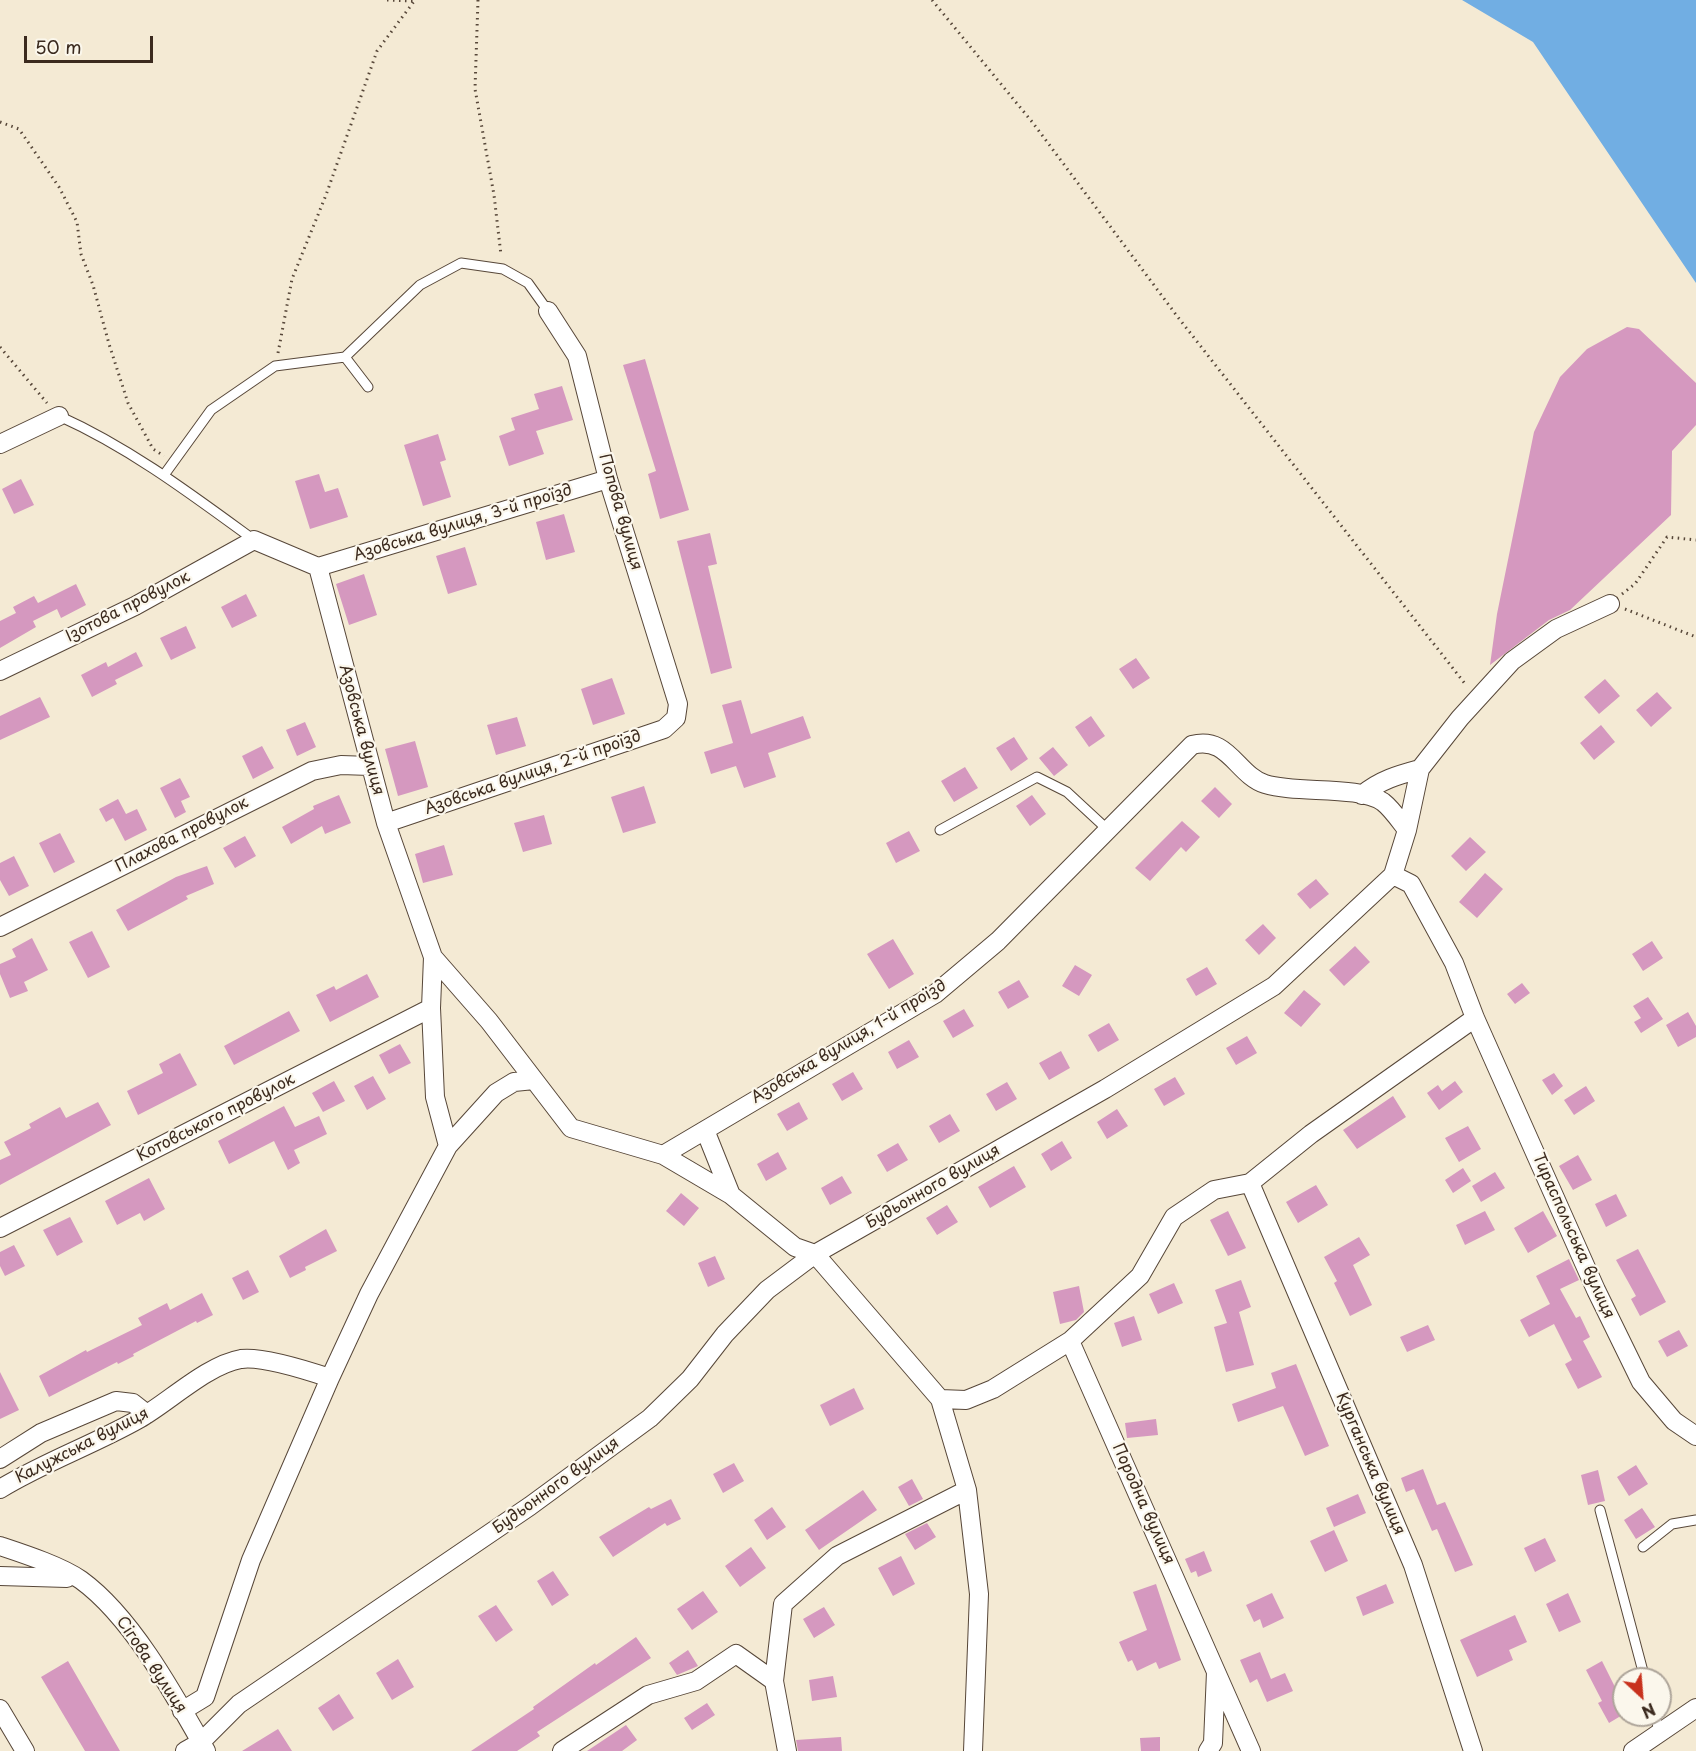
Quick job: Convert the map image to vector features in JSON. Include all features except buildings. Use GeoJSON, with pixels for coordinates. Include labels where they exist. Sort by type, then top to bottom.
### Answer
{"type":"FeatureCollection","features":[{"type":"Feature","properties":{"kind":"street","name":"Попова вулиця"},"geometry":{"type":"LineString","coordinates":[[548,311],[577,356],[608,479],[678,704],[676,718]]}},
{"type":"Feature","properties":{"kind":"street"},"geometry":{"type":"LineString","coordinates":[[0,444],[59,416]]}},
{"type":"Feature","properties":{"kind":"street","name":"Азовська вулиця, 3-й проїзд"},"geometry":{"type":"LineString","coordinates":[[318,567],[608,479]]}},
{"type":"Feature","properties":{"kind":"street"},"geometry":{"type":"LineString","coordinates":[[254,540],[318,567]]}},
{"type":"Feature","properties":{"kind":"street","name":"Ізотова провулок"},"geometry":{"type":"LineString","coordinates":[[0,671],[135,606],[254,540]]}},
{"type":"Feature","properties":{"kind":"street","name":"Азовська вулиця"},"geometry":{"type":"LineString","coordinates":[[318,567],[386,823],[433,957]]}},
{"type":"Feature","properties":{"kind":"street"},"geometry":{"type":"LineString","coordinates":[[1394,875],[1407,830],[1420,769],[1512,661],[1556,629],[1610,604]]}},
{"type":"Feature","properties":{"kind":"street","name":"Азовська вулиця, 2-й проїзд"},"geometry":{"type":"LineString","coordinates":[[386,823],[664,729],[676,718]]}},
{"type":"Feature","properties":{"kind":"street","name":"Азовська вулиця, 1-й проїзд"},"geometry":{"type":"LineString","coordinates":[[663,1155],[935,994],[998,940],[1192,745],[1205,741],[1218,746],[1263,783],[1307,792],[1362,795]]}},
{"type":"Feature","properties":{"kind":"street","name":"Плахова провулок"},"geometry":{"type":"LineString","coordinates":[[0,927],[312,771],[341,765],[370,766]]}},
{"type":"Feature","properties":{"kind":"street"},"geometry":{"type":"LineString","coordinates":[[1362,795],[1375,784],[1420,769]]}},
{"type":"Feature","properties":{"kind":"street"},"geometry":{"type":"LineString","coordinates":[[1362,795],[1382,802],[1407,830]]}},
{"type":"Feature","properties":{"kind":"street","name":"Тираспольська вулиця"},"geometry":{"type":"LineString","coordinates":[[1394,875],[1412,884],[1454,963],[1475,1018],[1596,1290],[1641,1382],[1674,1421],[1696,1436]]}},
{"type":"Feature","properties":{"kind":"street","name":"Будьонного вулиця"},"geometry":{"type":"LineString","coordinates":[[198,1748],[239,1704],[530,1506],[650,1418],[690,1379],[725,1334],[767,1290],[814,1254],[1105,1089],[1274,986],[1394,875]]}},
{"type":"Feature","properties":{"kind":"street"},"geometry":{"type":"LineString","coordinates":[[433,957],[431,1008],[435,1097],[448,1146]]}},
{"type":"Feature","properties":{"kind":"street"},"geometry":{"type":"LineString","coordinates":[[433,957],[489,1021],[571,1128],[663,1155],[731,1195],[795,1247],[814,1254],[940,1399],[967,1490],[979,1594],[973,1751]]}},
{"type":"Feature","properties":{"kind":"street","name":"Котовського провулок"},"geometry":{"type":"LineString","coordinates":[[0,1228],[431,1008]]}},
{"type":"Feature","properties":{"kind":"street"},"geometry":{"type":"LineString","coordinates":[[940,1399],[966,1400],[993,1389],[1070,1341],[1140,1276],[1174,1217],[1214,1190],[1250,1184],[1311,1134],[1475,1018]]}},
{"type":"Feature","properties":{"kind":"street"},"geometry":{"type":"LineString","coordinates":[[182,1711],[205,1697],[251,1560],[330,1378],[369,1294],[448,1146],[496,1093],[514,1082],[534,1080]]}},
{"type":"Feature","properties":{"kind":"street"},"geometry":{"type":"LineString","coordinates":[[705,1130],[731,1195]]}},
{"type":"Feature","properties":{"kind":"street","name":"Курганська вулиця"},"geometry":{"type":"LineString","coordinates":[[1250,1184],[1413,1565],[1473,1751]]}},
{"type":"Feature","properties":{"kind":"street","name":"Породна вулиця"},"geometry":{"type":"LineString","coordinates":[[1070,1341],[1216,1667],[1251,1751]]}},
{"type":"Feature","properties":{"kind":"street","name":"Калужська вулиця"},"geometry":{"type":"LineString","coordinates":[[0,1490],[21,1476],[147,1414],[220,1366],[242,1359],[295,1367],[330,1378]]}},
{"type":"Feature","properties":{"kind":"street"},"geometry":{"type":"LineString","coordinates":[[0,1459],[41,1433],[116,1401],[133,1403],[147,1414]]}},
{"type":"Feature","properties":{"kind":"street"},"geometry":{"type":"LineString","coordinates":[[787,1751],[774,1682],[783,1605],[837,1556],[967,1490]]}},
{"type":"Feature","properties":{"kind":"street","name":"Сігова вулиця"},"geometry":{"type":"LineString","coordinates":[[0,1546],[79,1578],[118,1614],[182,1711],[198,1748]]}},
{"type":"Feature","properties":{"kind":"street"},"geometry":{"type":"LineString","coordinates":[[0,1576],[79,1578]]}},
{"type":"Feature","properties":{"kind":"street"},"geometry":{"type":"LineString","coordinates":[[562,1751],[648,1695],[696,1681],[736,1654],[774,1682]]}},
{"type":"Feature","properties":{"kind":"street","name":"Породна вулиця"},"geometry":{"type":"LineString","coordinates":[[1208,1751],[1213,1743],[1216,1667]]}},
{"type":"Feature","properties":{"kind":"street"},"geometry":{"type":"LineString","coordinates":[[205,1697],[239,1704]]}},
{"type":"Feature","properties":{"kind":"street"},"geometry":{"type":"LineString","coordinates":[[1672,1717],[1696,1708]]}},
{"type":"Feature","properties":{"kind":"street"},"geometry":{"type":"LineString","coordinates":[[0,1709],[25,1751]]}},
{"type":"Feature","properties":{"kind":"street"},"geometry":{"type":"LineString","coordinates":[[1633,1751],[1654,1727]]}},
{"type":"Feature","properties":{"kind":"lane"},"geometry":{"type":"LineString","coordinates":[[164,475],[211,410],[275,366],[345,357],[420,285],[461,263],[503,269],[528,283],[548,311]]}},
{"type":"Feature","properties":{"kind":"lane"},"geometry":{"type":"LineString","coordinates":[[345,357],[368,387]]}},
{"type":"Feature","properties":{"kind":"lane"},"geometry":{"type":"LineString","coordinates":[[59,416],[96,432],[164,475],[254,540]]}},
{"type":"Feature","properties":{"kind":"lane"},"geometry":{"type":"LineString","coordinates":[[940,830],[1037,777],[1067,792],[1108,830]]}},
{"type":"Feature","properties":{"kind":"lane"},"geometry":{"type":"LineString","coordinates":[[1600,1510],[1642,1667]]}},
{"type":"Feature","properties":{"kind":"lane"},"geometry":{"type":"LineString","coordinates":[[1643,1547],[1672,1524],[1696,1520]]}},
{"type":"Feature","properties":{"kind":"path"},"geometry":{"type":"LineString","coordinates":[[387,0],[415,0]]}},
{"type":"Feature","properties":{"kind":"path"},"geometry":{"type":"LineString","coordinates":[[275,366],[292,279],[326,195],[377,51],[415,0]]}},
{"type":"Feature","properties":{"kind":"path"},"geometry":{"type":"LineString","coordinates":[[478,0],[475,89],[494,195],[503,269]]}},
{"type":"Feature","properties":{"kind":"path"},"geometry":{"type":"LineString","coordinates":[[932,0],[1033,123],[1177,316],[1477,700]]}},
{"type":"Feature","properties":{"kind":"path"},"geometry":{"type":"LineString","coordinates":[[0,122],[19,129],[59,187],[77,222],[81,254],[93,285],[128,403],[153,449],[174,461]]}},
{"type":"Feature","properties":{"kind":"path"},"geometry":{"type":"LineString","coordinates":[[0,347],[59,416]]}},
{"type":"Feature","properties":{"kind":"path"},"geometry":{"type":"LineString","coordinates":[[1696,540],[1666,537],[1635,584],[1610,604],[1696,638]]}},
{"type":"Feature","properties":{"kind":"water"},"geometry":{"type":"Polygon","coordinates":[[[1462,0],[1696,0],[1696,283],[1533,42],[1462,0]]]}}]}
